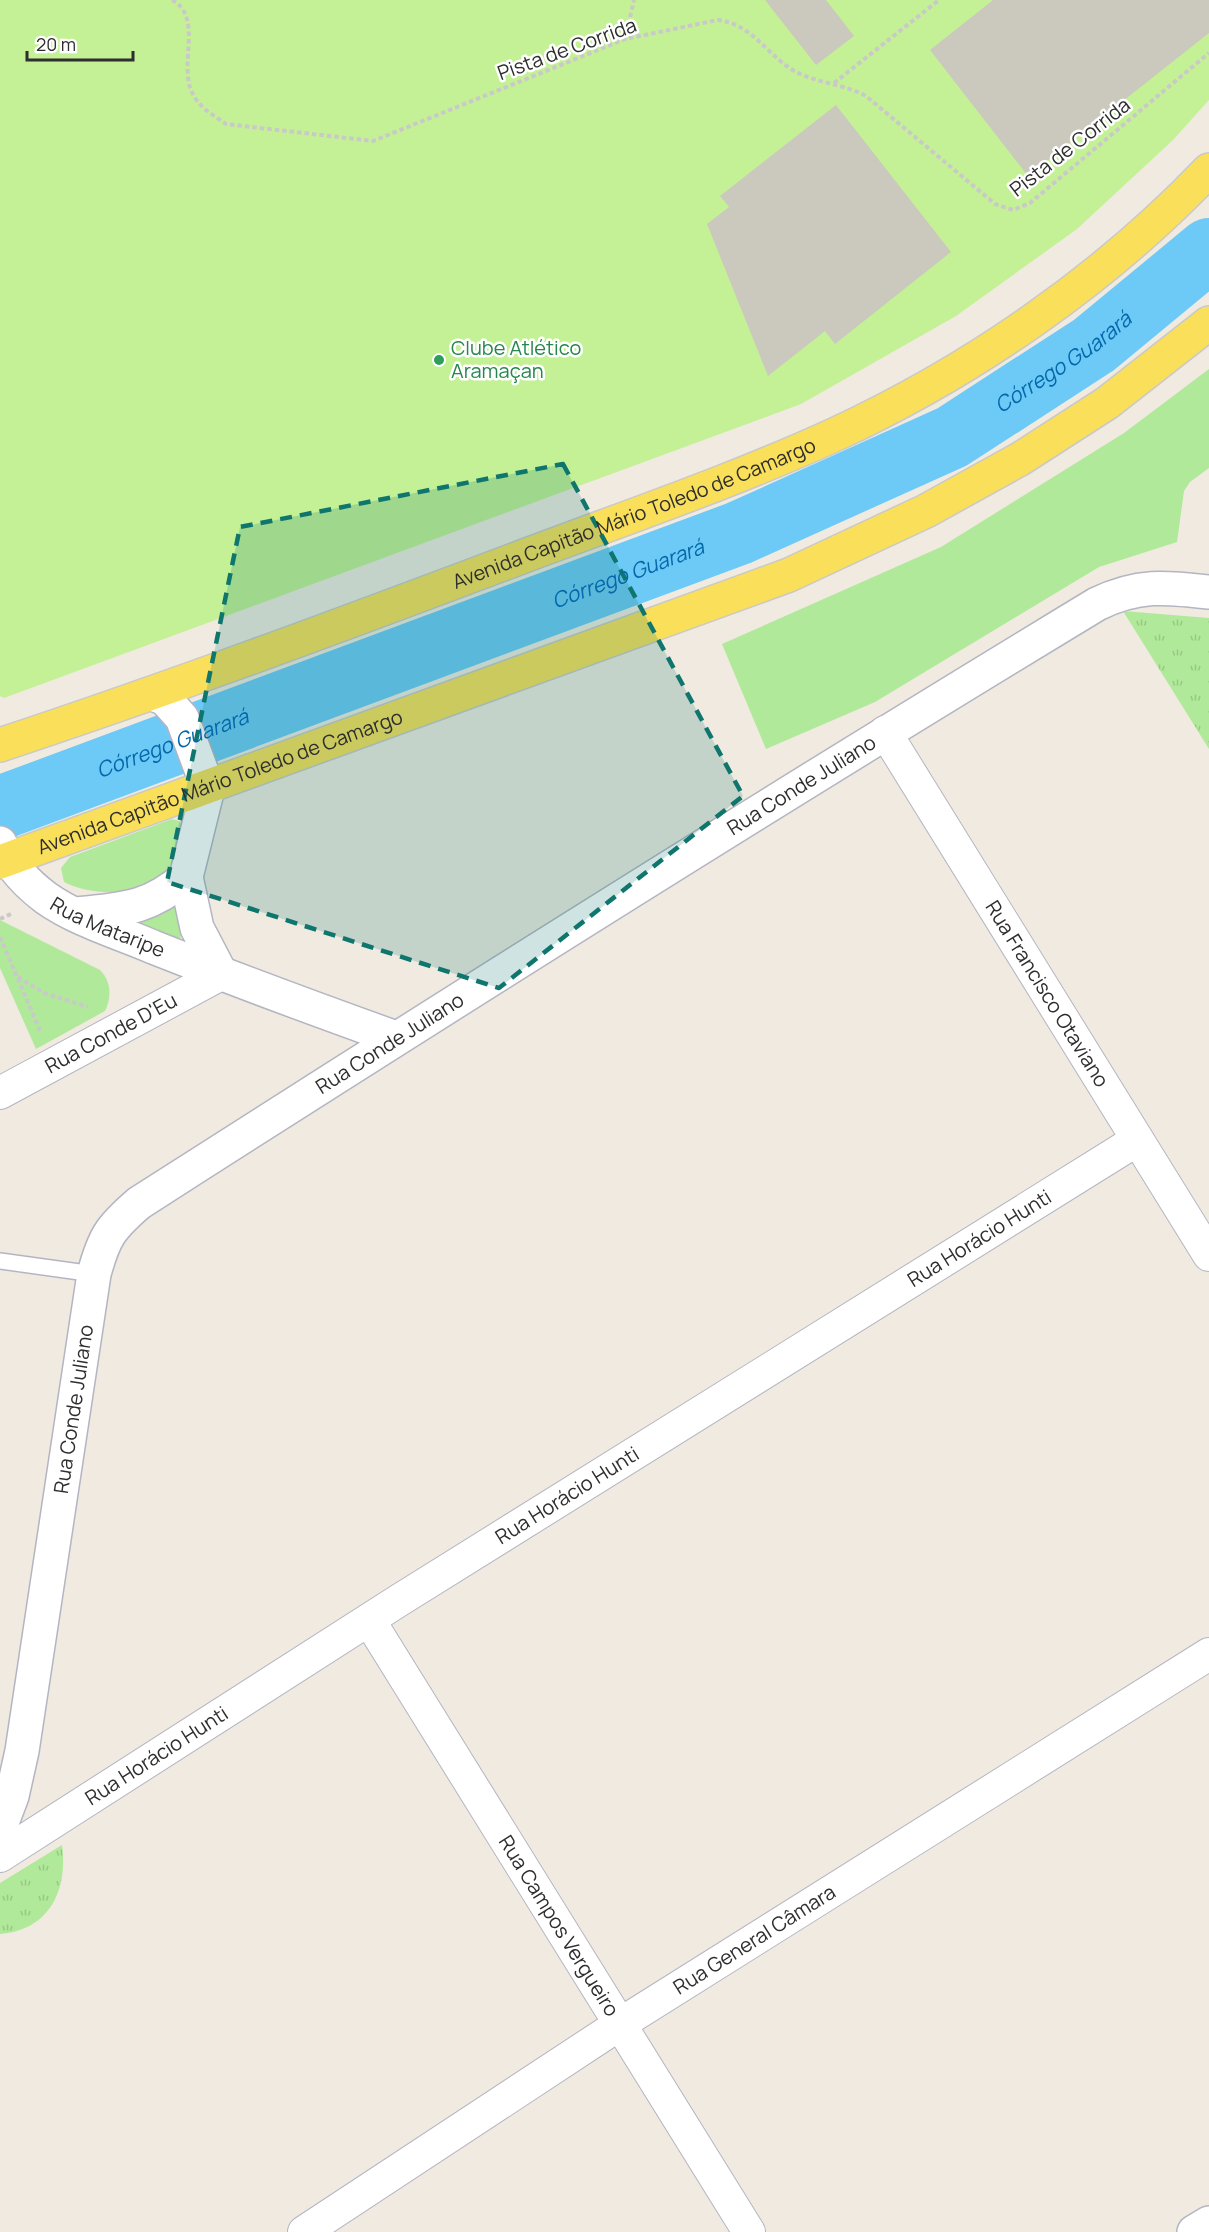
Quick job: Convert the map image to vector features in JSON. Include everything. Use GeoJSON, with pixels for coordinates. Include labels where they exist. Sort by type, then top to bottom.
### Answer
{"type":"FeatureCollection","features":[{"type":"Feature","properties":{"kind":"main road","name":"Avenida Capitão Mário Toledo de Camargo"},"geometry":{"type":"LineString","coordinates":[[0,746],[153,694],[737,475],[835,434],[930,386],[1020,329],[1105,265],[1185,195],[1209,170]]}},
{"type":"Feature","properties":{"kind":"main road","name":"Avenida Capitão Mário Toledo de Camargo"},"geometry":{"type":"LineString","coordinates":[[2,855],[204,778],[800,570],[926,511],[1020,459],[1107,403],[1209,323]]}},
{"type":"Feature","properties":{"kind":"street","name":"Rua Conde Juliano"},"geometry":{"type":"LineString","coordinates":[[0,1828],[12,1796],[22,1751],[94,1274],[102,1246],[114,1225],[139,1203],[396,1038],[885,732],[1116,595],[1151,587],[1209,592]]}},
{"type":"Feature","properties":{"kind":"street"},"geometry":{"type":"LineString","coordinates":[[153,694],[165,699],[182,718],[204,778],[186,877],[197,928],[221,974]]}},
{"type":"Feature","properties":{"kind":"street","name":"Rua Francisco Otaviano"},"geometry":{"type":"LineString","coordinates":[[885,732],[1209,1255]]}},
{"type":"Feature","properties":{"kind":"street","name":"Rua Mataripe"},"geometry":{"type":"LineString","coordinates":[[2,855],[25,880],[47,898],[75,915],[221,974],[396,1038]]}},
{"type":"Feature","properties":{"kind":"street"},"geometry":{"type":"LineString","coordinates":[[75,915],[142,904],[164,895],[186,877]]}},
{"type":"Feature","properties":{"kind":"street","name":"Rua Conde D'Eu"},"geometry":{"type":"LineString","coordinates":[[0,1092],[221,974]]}},
{"type":"Feature","properties":{"kind":"street","name":"Rua Horácio Hunti"},"geometry":{"type":"LineString","coordinates":[[0,1856],[369,1620],[1137,1140]]}},
{"type":"Feature","properties":{"kind":"street","name":"Rua Campos Vergueiro"},"geometry":{"type":"LineString","coordinates":[[369,1620],[749,2232]]}},
{"type":"Feature","properties":{"kind":"street","name":"Rua General Câmara"},"geometry":{"type":"LineString","coordinates":[[304,2232],[620,2024],[1209,1654]]}},
{"type":"Feature","properties":{"kind":"street"},"geometry":{"type":"LineString","coordinates":[[1194,2232],[1209,2223]]}},
{"type":"Feature","properties":{"kind":"lane"},"geometry":{"type":"LineString","coordinates":[[0,1261],[94,1274]]}},
{"type":"Feature","properties":{"kind":"path","name":"Pista de Corrida"},"geometry":{"type":"LineString","coordinates":[[172,0],[182,6],[188,19],[188,81],[194,96],[208,112],[226,123],[373,141],[625,39],[718,20],[730,21],[744,28],[789,68],[803,75],[850,87],[866,96],[995,204],[1013,210],[1029,203],[1209,53]]}},
{"type":"Feature","properties":{"kind":"path"},"geometry":{"type":"LineString","coordinates":[[625,39],[634,0]]}},
{"type":"Feature","properties":{"kind":"path"},"geometry":{"type":"LineString","coordinates":[[834,83],[939,0]]}},
{"type":"Feature","properties":{"kind":"path"},"geometry":{"type":"LineString","coordinates":[[0,937],[35,1017],[50,1066]]}},
{"type":"Feature","properties":{"kind":"path"},"geometry":{"type":"LineString","coordinates":[[17,976],[44,993],[72,1004],[105,1011],[126,1025]]}},
{"type":"Feature","properties":{"kind":"highlighted area"},"geometry":{"type":"Polygon","coordinates":[[[563,464],[743,796],[499,988],[167,882],[240,527],[563,464]]]}},
{"type":"Feature","properties":{"kind":"green space","name":"Clube Atlético Aramaçan"},"geometry":{"type":"Polygon","coordinates":[[[0,0],[1209,0],[1209,100],[1173,140],[1077,229],[956,316],[801,404],[4,698],[0,696],[0,0]]]}},
{"type":"Feature","properties":{"kind":"green space"},"geometry":{"type":"Polygon","coordinates":[[[1209,369],[1209,468],[1190,482],[1184,491],[1177,542],[1099,567],[875,702],[766,749],[722,644],[941,547],[1124,433],[1209,369]]]}},
{"type":"Feature","properties":{"kind":"green space"},"geometry":{"type":"Polygon","coordinates":[[[1123,611],[1209,618],[1209,749],[1123,611]]]}},
{"type":"Feature","properties":{"kind":"green space"},"geometry":{"type":"Polygon","coordinates":[[[172,819],[179,821],[185,829],[171,865],[153,882],[128,891],[101,892],[75,887],[64,882],[61,868],[70,857],[172,819]]]}},
{"type":"Feature","properties":{"kind":"green space"},"geometry":{"type":"Polygon","coordinates":[[[175,907],[179,910],[185,929],[179,940],[142,929],[140,924],[143,919],[175,907]]]}},
{"type":"Feature","properties":{"kind":"green space"},"geometry":{"type":"Polygon","coordinates":[[[0,920],[100,970],[104,974],[109,989],[109,1000],[105,1011],[36,1049],[0,968],[0,920]]]}},
{"type":"Feature","properties":{"kind":"green space"},"geometry":{"type":"Polygon","coordinates":[[[62,1845],[62,1877],[52,1904],[32,1925],[0,1934],[0,1883],[62,1845]]]}},
{"type":"Feature","properties":{"kind":"building"},"geometry":{"type":"Polygon","coordinates":[[[765,0],[826,0],[854,36],[816,65],[765,0]]]}},
{"type":"Feature","properties":{"kind":"building"},"geometry":{"type":"Polygon","coordinates":[[[993,0],[1209,0],[1209,33],[1028,176],[930,50],[993,0]]]}},
{"type":"Feature","properties":{"kind":"building"},"geometry":{"type":"Polygon","coordinates":[[[836,105],[951,252],[835,344],[825,331],[768,376],[707,224],[729,207],[720,196],[836,105]]]}},
{"type":"Feature","properties":{"kind":"waterway","name":"Córrego Guarará"},"geometry":{"type":"LineString","coordinates":[[0,808],[739,533],[952,437],[1094,345],[1209,250]]}},
{"type":"Feature","properties":{"kind":"place","name":"Clube Atlético Aramaçan"},"geometry":{"type":"Point","coordinates":[439,360]}}]}
